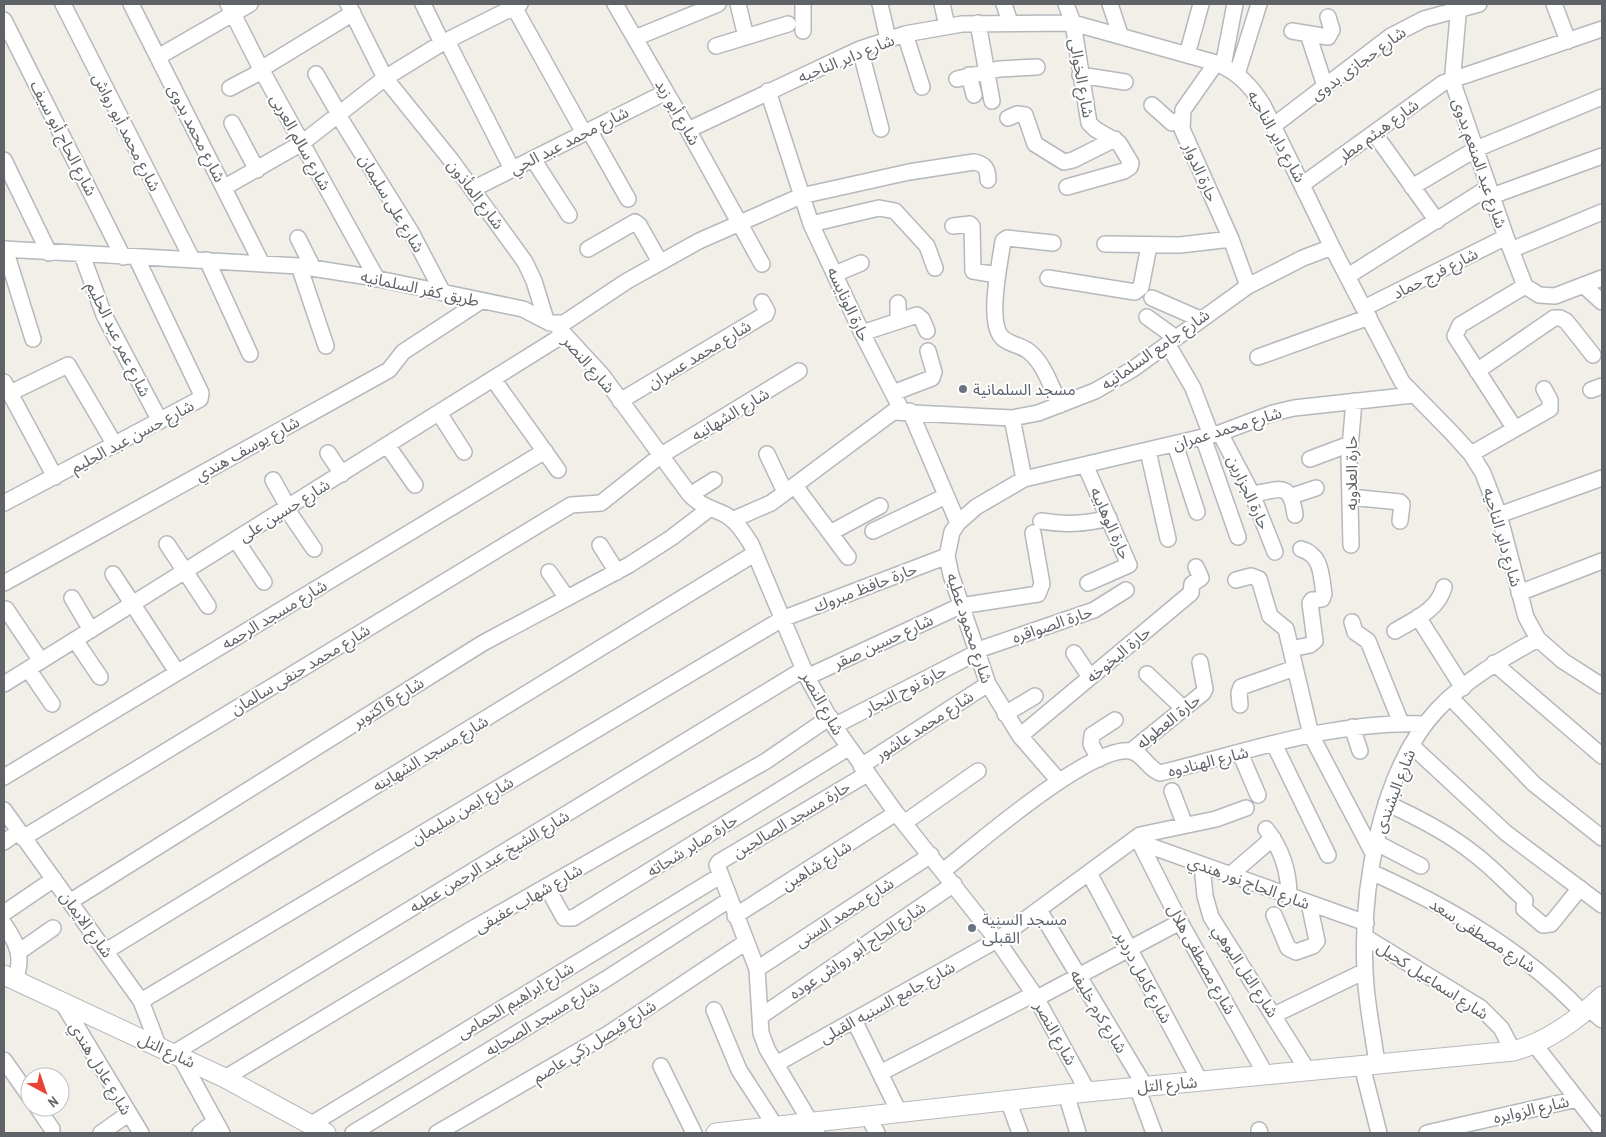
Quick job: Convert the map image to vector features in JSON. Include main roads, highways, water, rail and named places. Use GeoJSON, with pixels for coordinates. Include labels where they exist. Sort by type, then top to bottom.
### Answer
{"type":"FeatureCollection","features":[{"type":"Feature","properties":{"kind":"place","name":"مسجد السلمانية"},"geometry":{"type":"Point","coordinates":[963,389]}},
{"type":"Feature","properties":{"kind":"place","name":"مسجد السنية القبلى"},"geometry":{"type":"Point","coordinates":[972,928]}}]}
